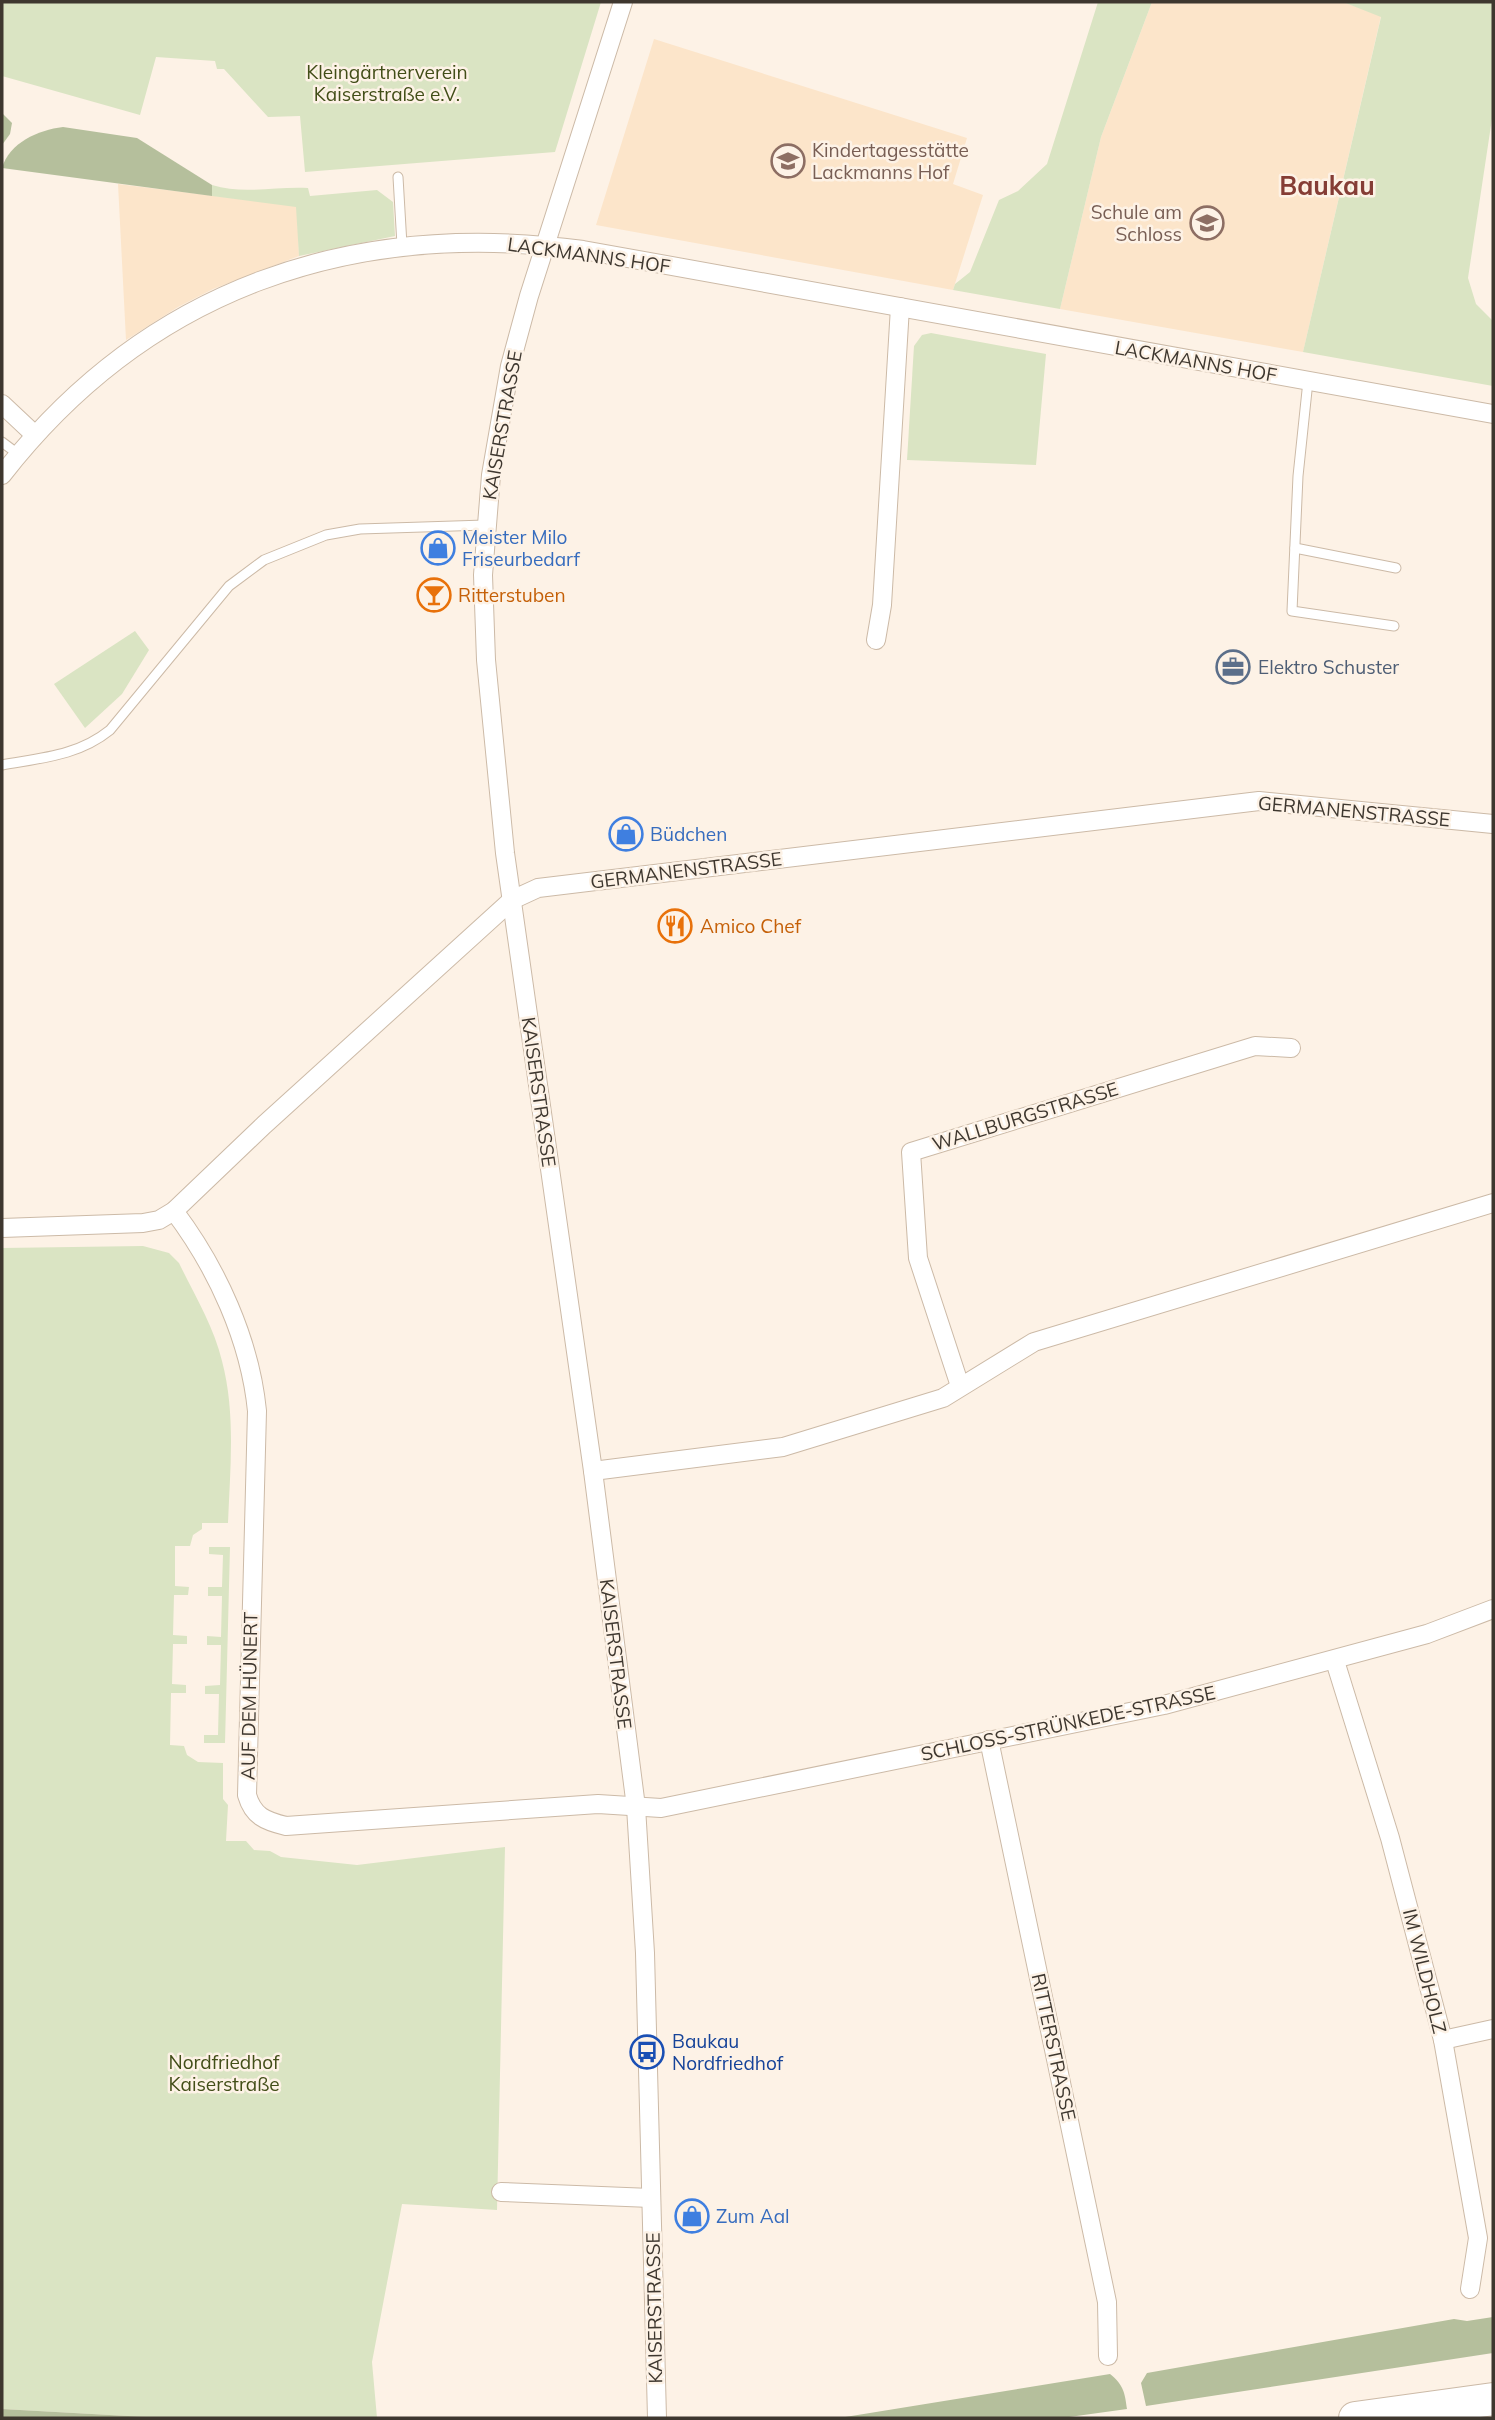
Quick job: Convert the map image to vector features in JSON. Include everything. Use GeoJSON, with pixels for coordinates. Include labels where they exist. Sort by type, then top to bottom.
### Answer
{"type":"FeatureCollection","features":[{"type":"Feature","properties":{"kind":"highway"},"geometry":{"type":"LineString","coordinates":[[1356,2418],[1493,2399]]}},
{"type":"Feature","properties":{"kind":"street","name":"KAISERSTRASSE"},"geometry":{"type":"LineString","coordinates":[[623,2],[510,366],[485,525],[486,660],[512,900],[593,1471],[636,1807],[645,1953],[656,2418]]}},
{"type":"Feature","properties":{"kind":"street","name":"LACKMANNS HOF"},"geometry":{"type":"LineString","coordinates":[[2,475],[35,435],[83,387],[155,333],[201,307],[300,266],[402,245],[484,241],[547,245],[1493,414]]}},
{"type":"Feature","properties":{"kind":"street"},"geometry":{"type":"LineString","coordinates":[[876,640],[882,605],[900,307]]}},
{"type":"Feature","properties":{"kind":"street"},"geometry":{"type":"LineString","coordinates":[[2,404],[35,435]]}},
{"type":"Feature","properties":{"kind":"street","name":"GERMANENSTRASSE"},"geometry":{"type":"LineString","coordinates":[[2,1228],[143,1223],[159,1220],[174,1211],[264,1125],[512,900],[538,888],[1259,801],[1493,824]]}},
{"type":"Feature","properties":{"kind":"street","name":"WALLBURGSTRASSE"},"geometry":{"type":"LineString","coordinates":[[960,1386],[918,1258],[911,1152],[1255,1045],[1291,1048]]}},
{"type":"Feature","properties":{"kind":"street"},"geometry":{"type":"LineString","coordinates":[[593,1471],[783,1447],[943,1398],[1034,1342],[1493,1203]]}},
{"type":"Feature","properties":{"kind":"street","name":"AUF DEM HÜNERT"},"geometry":{"type":"LineString","coordinates":[[174,1211],[192,1235],[239,1330],[254,1385],[257,1411],[247,1795],[257,1816],[285,1826],[598,1804],[636,1807]]}},
{"type":"Feature","properties":{"kind":"street","name":"SCHLOSS-STRÜNKEDE-STRASSE"},"geometry":{"type":"LineString","coordinates":[[636,1807],[661,1808],[1164,1705],[1335,1661],[1427,1634],[1493,1609]]}},
{"type":"Feature","properties":{"kind":"street","name":"IM WILDHOLZ"},"geometry":{"type":"LineString","coordinates":[[1335,1661],[1390,1839],[1443,2040],[1479,2238],[1470,2289]]}},
{"type":"Feature","properties":{"kind":"street","name":"RITTERSTRASSE"},"geometry":{"type":"LineString","coordinates":[[989,1740],[1107,2302],[1108,2356]]}},
{"type":"Feature","properties":{"kind":"street"},"geometry":{"type":"LineString","coordinates":[[1443,2040],[1493,2029]]}},
{"type":"Feature","properties":{"kind":"street"},"geometry":{"type":"LineString","coordinates":[[501,2192],[651,2198]]}},
{"type":"Feature","properties":{"kind":"lane"},"geometry":{"type":"LineString","coordinates":[[398,177],[402,245]]}},
{"type":"Feature","properties":{"kind":"lane"},"geometry":{"type":"LineString","coordinates":[[1308,381],[1298,476],[1292,611],[1394,626]]}},
{"type":"Feature","properties":{"kind":"lane"},"geometry":{"type":"LineString","coordinates":[[2,442],[18,454]]}},
{"type":"Feature","properties":{"kind":"lane"},"geometry":{"type":"LineString","coordinates":[[2,765],[66,754],[98,740],[110,730],[229,586],[264,560],[326,535],[360,529],[485,525]]}},
{"type":"Feature","properties":{"kind":"lane"},"geometry":{"type":"LineString","coordinates":[[1295,548],[1396,568]]}},
{"type":"Feature","properties":{"kind":"shaded area","name":"Schule am Schloss"},"geometry":{"type":"Polygon","coordinates":[[[1152,2],[1343,2],[1381,16],[1303,352],[1060,309],[1101,137],[1152,2]]]}},
{"type":"Feature","properties":{"kind":"shaded area","name":"Kindertagesstätte Lackmanns Hof"},"geometry":{"type":"Polygon","coordinates":[[[654,39],[967,138],[953,184],[983,195],[953,290],[596,225],[654,39]]]}},
{"type":"Feature","properties":{"kind":"shaded area"},"geometry":{"type":"Polygon","coordinates":[[[118,184],[297,206],[299,256],[213,289],[178,307],[126,340],[118,184]]]}},
{"type":"Feature","properties":{"kind":"green space","name":"Kleingärtnerverein Kaiserstraße e.V."},"geometry":{"type":"Polygon","coordinates":[[[2,2],[601,2],[555,152],[305,172],[300,116],[268,117],[224,69],[217,69],[215,61],[156,57],[140,115],[2,76],[2,2]]]}},
{"type":"Feature","properties":{"kind":"green space"},"geometry":{"type":"Polygon","coordinates":[[[1098,2],[1152,2],[1101,137],[1060,309],[953,290],[955,284],[970,272],[999,200],[1018,191],[1047,164],[1098,2]]]}},
{"type":"Feature","properties":{"kind":"green space"},"geometry":{"type":"Polygon","coordinates":[[[1343,2],[1493,2],[1493,112],[1468,278],[1476,304],[1493,321],[1493,386],[1303,352],[1381,17],[1343,2]]]}},
{"type":"Feature","properties":{"kind":"green space"},"geometry":{"type":"Polygon","coordinates":[[[2,113],[12,123],[10,134],[2,145],[2,113]]]}},
{"type":"Feature","properties":{"kind":"green space"},"geometry":{"type":"Polygon","coordinates":[[[63,127],[137,138],[212,185],[212,196],[2,168],[11,151],[26,139],[63,127]]]}},
{"type":"Feature","properties":{"kind":"green space"},"geometry":{"type":"Polygon","coordinates":[[[212,185],[248,190],[308,188],[310,196],[377,190],[393,202],[395,236],[299,256],[296,207],[212,196],[212,185]]]}},
{"type":"Feature","properties":{"kind":"green space"},"geometry":{"type":"Polygon","coordinates":[[[931,333],[1046,354],[1036,465],[907,460],[914,346],[922,335],[931,333]]]}},
{"type":"Feature","properties":{"kind":"green space"},"geometry":{"type":"Polygon","coordinates":[[[135,631],[149,650],[122,694],[85,728],[54,684],[135,631]]]}},
{"type":"Feature","properties":{"kind":"green space","name":"Nordfriedhof Kaiserstraße"},"geometry":{"type":"Polygon","coordinates":[[[143,1246],[169,1253],[179,1263],[214,1336],[222,1361],[229,1401],[231,1442],[228,1523],[202,1523],[202,1529],[193,1535],[190,1546],[175,1546],[175,1586],[189,1587],[188,1595],[174,1595],[173,1635],[187,1636],[187,1644],[173,1644],[172,1684],[186,1685],[186,1693],[171,1693],[170,1745],[184,1746],[187,1755],[198,1762],[223,1763],[223,1799],[228,1805],[226,1841],[246,1841],[254,1850],[270,1851],[281,1857],[357,1865],[505,1847],[497,2210],[402,2204],[372,2362],[377,2418],[164,2418],[2,2409],[2,1248],[143,1246]]]}},
{"type":"Feature","properties":{"kind":"green space"},"geometry":{"type":"Polygon","coordinates":[[[209,1547],[230,1547],[225,1743],[204,1743],[204,1735],[218,1735],[219,1694],[205,1694],[205,1686],[220,1685],[221,1645],[207,1645],[207,1636],[221,1637],[222,1596],[208,1596],[208,1587],[222,1587],[223,1555],[209,1554],[209,1547]]]}},
{"type":"Feature","properties":{"kind":"green space"},"geometry":{"type":"Polygon","coordinates":[[[1493,2317],[1493,2353],[1146,2406],[1141,2383],[1147,2373],[1454,2319],[1467,2321],[1493,2317]]]}},
{"type":"Feature","properties":{"kind":"green space"},"geometry":{"type":"Polygon","coordinates":[[[1110,2374],[1123,2390],[1127,2409],[1062,2418],[839,2418],[1110,2374]]]}},
{"type":"Feature","properties":{"kind":"green space"},"geometry":{"type":"Polygon","coordinates":[[[2,2409],[164,2418],[2,2418],[2,2409]]]}},
{"type":"Feature","properties":{"kind":"place","name":"Kindertagesstätte Lackmanns Hof"},"geometry":{"type":"Point","coordinates":[788,161]}},
{"type":"Feature","properties":{"kind":"place","name":"Schule am Schloss"},"geometry":{"type":"Point","coordinates":[1207,223]}},
{"type":"Feature","properties":{"kind":"place","name":"Meister Milo Friseurbedarf"},"geometry":{"type":"Point","coordinates":[438,548]}},
{"type":"Feature","properties":{"kind":"place","name":"Ritterstuben"},"geometry":{"type":"Point","coordinates":[434,595]}},
{"type":"Feature","properties":{"kind":"place","name":"Elektro Schuster"},"geometry":{"type":"Point","coordinates":[1233,667]}},
{"type":"Feature","properties":{"kind":"place","name":"Büdchen"},"geometry":{"type":"Point","coordinates":[626,834]}},
{"type":"Feature","properties":{"kind":"place","name":"Amico Chef"},"geometry":{"type":"Point","coordinates":[675,926]}},
{"type":"Feature","properties":{"kind":"place","name":"Baukau Nordfriedhof"},"geometry":{"type":"Point","coordinates":[647,2052]}},
{"type":"Feature","properties":{"kind":"place","name":"Zum Aal"},"geometry":{"type":"Point","coordinates":[692,2216]}},
{"type":"Feature","properties":{"kind":"district","name":"Baukau"},"geometry":{"type":"Point","coordinates":[1327,185]}}]}
